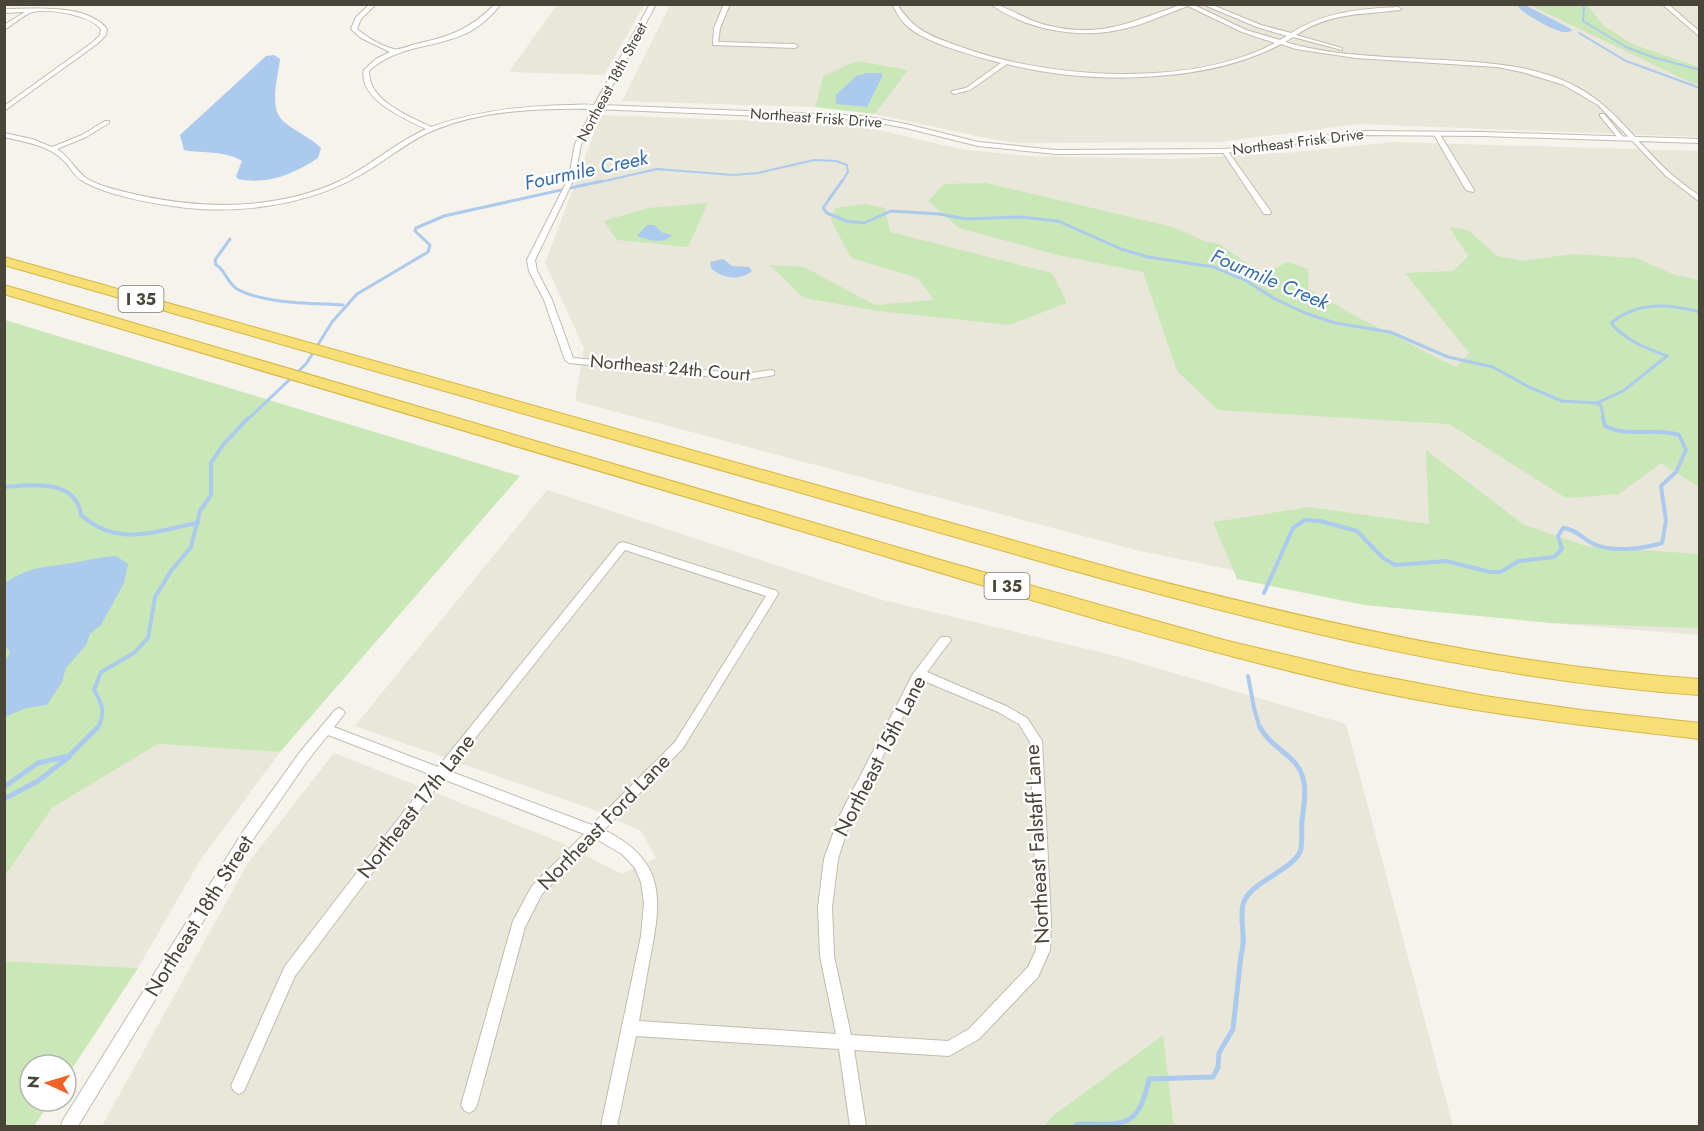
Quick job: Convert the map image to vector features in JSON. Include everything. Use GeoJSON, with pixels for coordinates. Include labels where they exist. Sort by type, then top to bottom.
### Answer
{"type":"FeatureCollection","features":[{"type":"Feature","properties":{"kind":"highway","name":"I 35"},"geometry":{"type":"LineString","coordinates":[[4,261],[349,357],[1036,554],[1239,609],[1323,629],[1478,659],[1700,687]]}},
{"type":"Feature","properties":{"kind":"highway","name":"I 35"},"geometry":{"type":"LineString","coordinates":[[4,289],[944,567],[1224,647],[1354,678],[1475,702],[1581,718],[1700,731]]}},
{"type":"Feature","properties":{"kind":"street"},"geometry":{"type":"LineString","coordinates":[[374,4],[358,18],[354,29],[363,37],[395,52]]}},
{"type":"Feature","properties":{"kind":"street"},"geometry":{"type":"LineString","coordinates":[[431,129],[383,103],[366,84],[364,75],[369,67],[395,52],[442,41],[469,31],[485,21],[499,4]]}},
{"type":"Feature","properties":{"kind":"street","name":"Northeast 18th Street"},"geometry":{"type":"LineString","coordinates":[[569,360],[548,300],[533,271],[531,260],[572,177],[578,144],[653,4]]}},
{"type":"Feature","properties":{"kind":"street"},"geometry":{"type":"LineString","coordinates":[[727,4],[717,28],[715,44],[795,46]]}},
{"type":"Feature","properties":{"kind":"street"},"geometry":{"type":"LineString","coordinates":[[894,4],[908,24],[931,38],[960,49],[1006,62],[1091,73],[1165,73],[1204,69],[1233,62],[1280,43],[1290,35],[1324,18],[1357,12],[1398,9]]}},
{"type":"Feature","properties":{"kind":"street"},"geometry":{"type":"LineString","coordinates":[[992,4],[1015,18],[1061,30],[1087,32],[1127,27],[1162,12],[1189,5],[1235,28],[1280,43],[1330,53],[1514,68],[1566,84],[1590,98],[1607,111],[1668,176],[1700,200]]}},
{"type":"Feature","properties":{"kind":"street"},"geometry":{"type":"LineString","coordinates":[[1204,4],[1241,20],[1376,57]]}},
{"type":"Feature","properties":{"kind":"street"},"geometry":{"type":"LineString","coordinates":[[1664,4],[1699,35]]}},
{"type":"Feature","properties":{"kind":"street"},"geometry":{"type":"LineString","coordinates":[[4,11],[69,13],[89,16],[101,22],[104,32],[95,43],[4,109]]}},
{"type":"Feature","properties":{"kind":"street"},"geometry":{"type":"LineString","coordinates":[[4,28],[30,12]]}},
{"type":"Feature","properties":{"kind":"street"},"geometry":{"type":"LineString","coordinates":[[954,92],[968,89],[1006,62]]}},
{"type":"Feature","properties":{"kind":"street"},"geometry":{"type":"LineString","coordinates":[[1590,98],[1621,138]]}},
{"type":"Feature","properties":{"kind":"street","name":"Northeast Frisk Drive"},"geometry":{"type":"LineString","coordinates":[[4,135],[52,149],[67,160],[79,176],[96,186],[186,206],[230,207],[286,200],[333,186],[358,174],[396,148],[431,129],[503,111],[549,106],[864,118],[978,144],[1022,150],[1174,153],[1225,151],[1361,133],[1700,141]]}},
{"type":"Feature","properties":{"kind":"street"},"geometry":{"type":"LineString","coordinates":[[52,149],[84,136],[107,122]]}},
{"type":"Feature","properties":{"kind":"street"},"geometry":{"type":"LineString","coordinates":[[1436,133],[1470,190]]}},
{"type":"Feature","properties":{"kind":"street"},"geometry":{"type":"LineString","coordinates":[[1225,151],[1268,212]]}},
{"type":"Feature","properties":{"kind":"street","name":"Northeast 24th Court"},"geometry":{"type":"LineString","coordinates":[[569,360],[746,377],[771,374]]}},
{"type":"Feature","properties":{"kind":"street","name":"Northeast Ford Lane"},"geometry":{"type":"LineString","coordinates":[[469,1105],[518,926],[526,908],[537,890],[592,831],[679,745],[773,594],[623,546]]}},
{"type":"Feature","properties":{"kind":"street","name":"Northeast 17th Lane"},"geometry":{"type":"LineString","coordinates":[[239,1086],[290,971],[442,771],[623,546]]}},
{"type":"Feature","properties":{"kind":"street","name":"Northeast 15th Lane"},"geometry":{"type":"LineString","coordinates":[[858,1126],[845,1041],[827,956],[825,907],[831,859],[844,817],[919,674],[945,640]]}},
{"type":"Feature","properties":{"kind":"street","name":"Northeast Falstaff Lane"},"geometry":{"type":"LineString","coordinates":[[631,1028],[949,1048],[974,1034],[1033,972],[1043,950],[1044,920],[1036,741],[1023,721],[1002,709],[919,674]]}},
{"type":"Feature","properties":{"kind":"street","name":"Northeast 18th Street"},"geometry":{"type":"LineString","coordinates":[[69,1126],[249,834],[339,713]]}},
{"type":"Feature","properties":{"kind":"street"},"geometry":{"type":"LineString","coordinates":[[326,729],[442,771],[592,831],[616,842],[635,857],[648,880],[652,909],[631,1028],[609,1126]]}},
{"type":"Feature","properties":{"kind":"shaded area"},"geometry":{"type":"Polygon","coordinates":[[[557,5],[644,5],[604,75],[509,72],[557,5]]]}},
{"type":"Feature","properties":{"kind":"shaded area"},"geometry":{"type":"Polygon","coordinates":[[[670,5],[1699,5],[1699,137],[1359,124],[1219,142],[1018,143],[875,114],[908,70],[823,76],[815,107],[622,101],[670,5]]]}},
{"type":"Feature","properties":{"kind":"shaded area"},"geometry":{"type":"Polygon","coordinates":[[[601,115],[857,125],[960,149],[1028,156],[1173,159],[1286,153],[1393,142],[1699,151],[1699,635],[1551,623],[1348,594],[1136,550],[575,401],[584,348],[545,263],[601,115]]]}},
{"type":"Feature","properties":{"kind":"shaded area"},"geometry":{"type":"Polygon","coordinates":[[[547,490],[883,600],[1116,656],[1346,724],[1453,1126],[1174,1126],[1163,1035],[1051,1117],[1044,1126],[102,1126],[248,863],[334,753],[555,840],[622,874],[656,858],[641,831],[597,811],[355,726],[547,490]]]}},
{"type":"Feature","properties":{"kind":"shaded area"},"geometry":{"type":"Polygon","coordinates":[[[158,744],[280,752],[199,862],[138,968],[5,961],[5,876],[52,808],[158,744]]]}},
{"type":"Feature","properties":{"kind":"green space"},"geometry":{"type":"Polygon","coordinates":[[[1530,5],[1587,5],[1604,26],[1632,44],[1699,67],[1699,84],[1692,83],[1530,5]]]}},
{"type":"Feature","properties":{"kind":"green space"},"geometry":{"type":"Polygon","coordinates":[[[857,61],[908,70],[875,114],[815,107],[823,76],[857,61]]]}},
{"type":"Feature","properties":{"kind":"green space"},"geometry":{"type":"Polygon","coordinates":[[[986,183],[1173,227],[1204,241],[1219,244],[1263,275],[1287,262],[1308,269],[1309,289],[1355,316],[1456,367],[1469,353],[1405,273],[1453,271],[1468,256],[1449,227],[1468,230],[1497,256],[1523,261],[1573,254],[1636,258],[1675,275],[1699,280],[1699,487],[1661,463],[1619,494],[1566,498],[1449,424],[1218,410],[1177,371],[1143,272],[1058,255],[959,228],[928,201],[944,184],[986,183]]]}},
{"type":"Feature","properties":{"kind":"green space"},"geometry":{"type":"Polygon","coordinates":[[[708,203],[688,247],[617,240],[604,221],[648,208],[708,203]]]}},
{"type":"Feature","properties":{"kind":"green space"},"geometry":{"type":"Polygon","coordinates":[[[865,204],[885,208],[890,232],[1052,273],[1067,303],[1009,325],[879,311],[804,298],[770,265],[804,267],[875,305],[934,300],[918,278],[851,258],[831,220],[835,208],[865,204]]]}},
{"type":"Feature","properties":{"kind":"green space"},"geometry":{"type":"Polygon","coordinates":[[[5,320],[520,476],[280,752],[158,744],[52,808],[5,876],[5,320]]]}},
{"type":"Feature","properties":{"kind":"green space"},"geometry":{"type":"Polygon","coordinates":[[[1426,450],[1524,525],[1586,546],[1699,554],[1699,628],[1551,623],[1364,605],[1237,579],[1213,522],[1310,507],[1429,524],[1426,450]]]}},
{"type":"Feature","properties":{"kind":"green space"},"geometry":{"type":"Polygon","coordinates":[[[4,961],[138,968],[78,1060],[78,1053],[18,1053],[18,1113],[43,1113],[34,1126],[5,1126],[4,961]]]}},
{"type":"Feature","properties":{"kind":"green space"},"geometry":{"type":"Polygon","coordinates":[[[1163,1035],[1174,1126],[1044,1126],[1051,1117],[1163,1035]]]}},
{"type":"Feature","properties":{"kind":"water"},"geometry":{"type":"Polygon","coordinates":[[[1517,5],[1525,5],[1573,30],[1559,31],[1531,16],[1517,5]]]}},
{"type":"Feature","properties":{"kind":"water"},"geometry":{"type":"Polygon","coordinates":[[[274,55],[280,59],[275,91],[278,114],[282,120],[321,148],[318,158],[280,177],[249,180],[238,179],[236,176],[242,161],[221,154],[184,150],[180,135],[266,56],[274,55]]]}},
{"type":"Feature","properties":{"kind":"water"},"geometry":{"type":"Polygon","coordinates":[[[882,73],[882,77],[867,107],[836,104],[836,95],[856,76],[882,73]]]}},
{"type":"Feature","properties":{"kind":"water"},"geometry":{"type":"Polygon","coordinates":[[[647,225],[654,225],[663,233],[672,235],[660,241],[637,236],[647,225]]]}},
{"type":"Feature","properties":{"kind":"water"},"geometry":{"type":"Polygon","coordinates":[[[723,259],[732,266],[749,267],[752,271],[737,277],[720,275],[711,268],[710,262],[723,259]]]}},
{"type":"Feature","properties":{"kind":"water"},"geometry":{"type":"Polygon","coordinates":[[[116,556],[128,564],[124,583],[101,625],[90,634],[86,645],[66,668],[62,682],[47,705],[26,708],[5,717],[5,662],[10,652],[5,646],[5,583],[40,568],[116,556]]]}},
{"type":"Feature","properties":{"kind":"waterway"},"geometry":{"type":"LineString","coordinates":[[1582,4],[1584,7],[1583,21],[1626,47],[1652,57],[1700,70]]}},
{"type":"Feature","properties":{"kind":"waterway"},"geometry":{"type":"LineString","coordinates":[[1579,33],[1626,61],[1700,88]]}},
{"type":"Feature","properties":{"kind":"waterway","name":"Fourmile Creek"},"geometry":{"type":"LineString","coordinates":[[596,183],[657,169],[733,175],[758,173],[814,160],[836,161],[847,165],[848,172],[841,183]]}},
{"type":"Feature","properties":{"kind":"waterway","name":"Fourmile Creek"},"geometry":{"type":"LineString","coordinates":[[247,420],[306,364],[332,322],[357,294],[428,252],[430,245],[415,231],[416,228],[444,216],[602,181]]}},
{"type":"Feature","properties":{"kind":"waterway","name":"Fourmile Creek"},"geometry":{"type":"LineString","coordinates":[[842,181],[823,208],[827,213],[846,221],[864,223],[891,211],[939,214],[966,219],[1020,217],[1058,221],[1121,249],[1148,257],[1214,267],[1245,280],[1275,299],[1305,313],[1335,323],[1390,332],[1448,357],[1493,367],[1531,388],[1562,401],[1597,403]]}},
{"type":"Feature","properties":{"kind":"waterway"},"geometry":{"type":"LineString","coordinates":[[230,239],[215,260],[216,265],[237,289],[274,300],[343,305]]}},
{"type":"Feature","properties":{"kind":"waterway","name":"Fourmile Creek"},"geometry":{"type":"LineString","coordinates":[[1597,403],[1623,391],[1667,356],[1623,335],[1611,323],[1632,311],[1654,306],[1676,307],[1700,312]]}},
{"type":"Feature","properties":{"kind":"waterway"},"geometry":{"type":"LineString","coordinates":[[1597,403],[1601,406],[1604,420]]}},
{"type":"Feature","properties":{"kind":"waterway","name":"Fourmile Creek"},"geometry":{"type":"LineString","coordinates":[[197,523],[200,511],[211,495],[211,463],[223,445],[248,418]]}},
{"type":"Feature","properties":{"kind":"waterway"},"geometry":{"type":"LineString","coordinates":[[1264,593],[1293,528],[1305,520],[1320,521],[1357,531],[1383,558],[1395,565],[1446,561],[1490,572],[1500,572],[1519,561],[1554,557],[1562,549],[1558,536],[1563,528],[1575,532],[1592,543],[1608,548],[1636,548],[1662,543],[1666,521],[1661,486],[1676,472],[1686,450],[1679,435],[1614,430],[1605,426],[1603,418]]}},
{"type":"Feature","properties":{"kind":"waterway"},"geometry":{"type":"LineString","coordinates":[[4,487],[38,485],[61,489],[71,495],[81,515],[95,525],[123,534],[151,533],[197,523]]}},
{"type":"Feature","properties":{"kind":"waterway","name":"Fourmile Creek"},"geometry":{"type":"LineString","coordinates":[[98,727],[102,718],[102,709],[94,690],[101,672],[134,653],[148,638],[155,597],[171,571],[191,547],[197,523]]}},
{"type":"Feature","properties":{"kind":"waterway"},"geometry":{"type":"LineString","coordinates":[[1248,676],[1260,729]]}},
{"type":"Feature","properties":{"kind":"waterway","name":"Fourmile Creek"},"geometry":{"type":"LineString","coordinates":[[4,787],[38,763],[69,756],[98,727]]}},
{"type":"Feature","properties":{"kind":"waterway"},"geometry":{"type":"LineString","coordinates":[[1075,1126],[1127,1121],[1140,1108],[1149,1079],[1213,1077],[1218,1067],[1219,1053],[1233,1029],[1243,949],[1243,905],[1246,897],[1252,890],[1295,859],[1301,846],[1304,780],[1299,768],[1264,734],[1260,727]]}},
{"type":"Feature","properties":{"kind":"waterway"},"geometry":{"type":"LineString","coordinates":[[4,799],[38,781],[69,757]]}}]}
